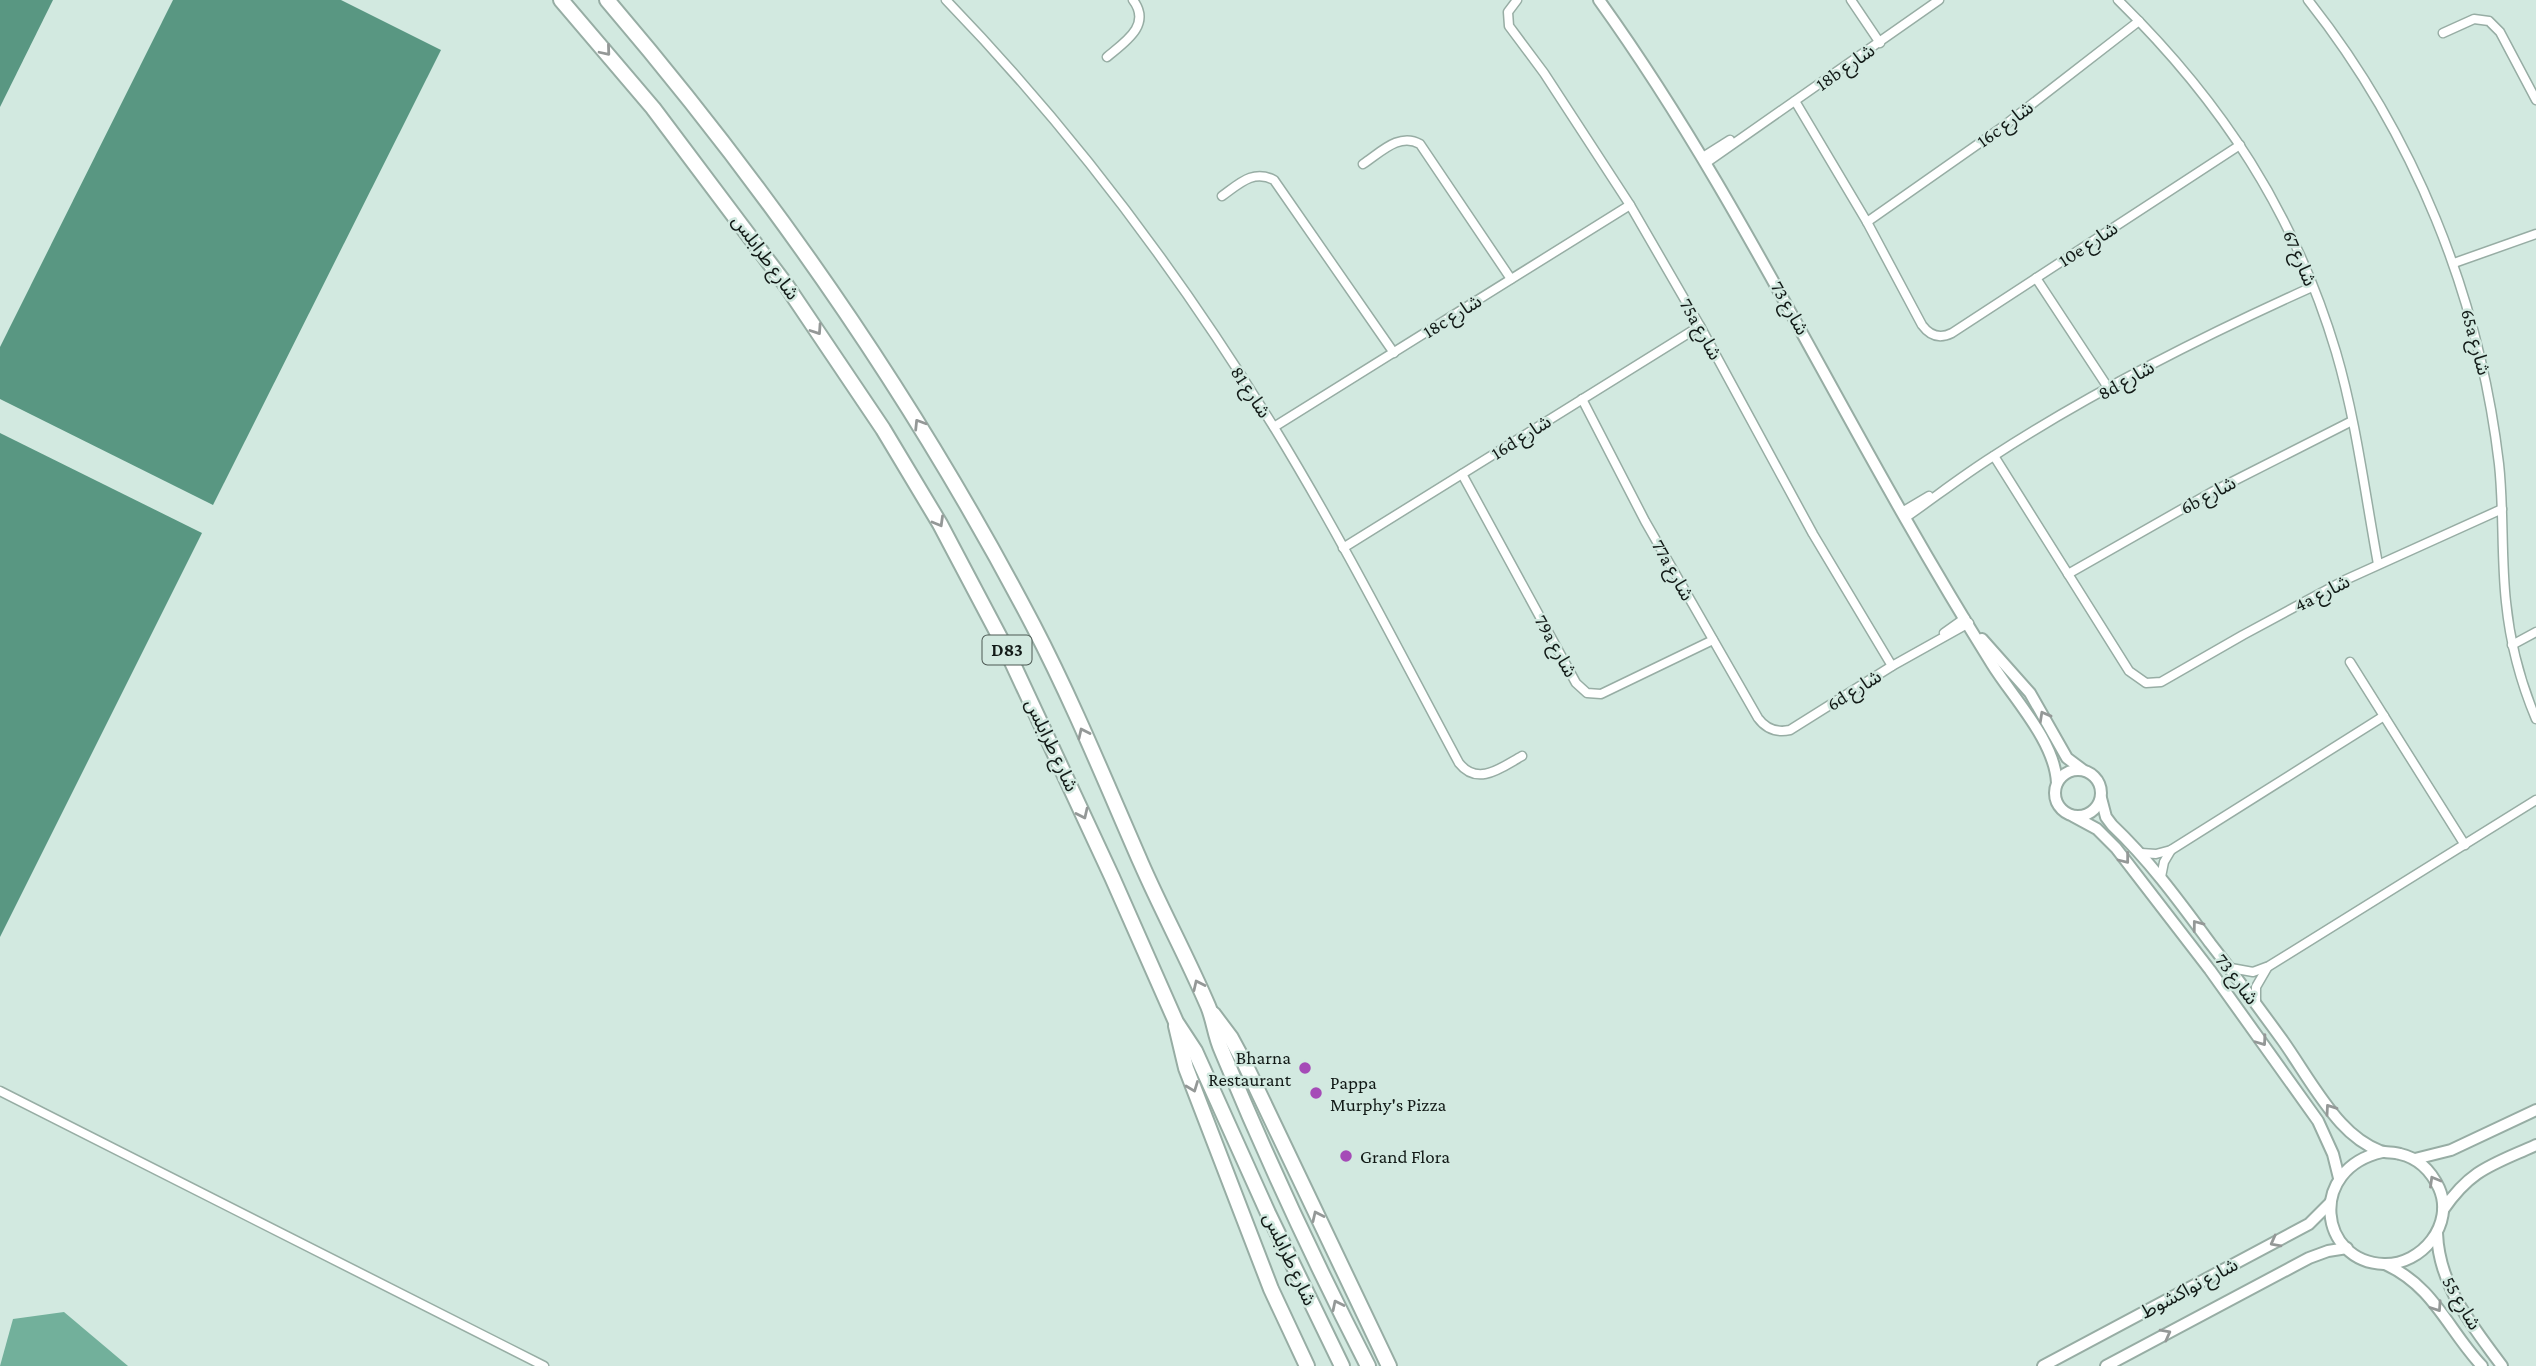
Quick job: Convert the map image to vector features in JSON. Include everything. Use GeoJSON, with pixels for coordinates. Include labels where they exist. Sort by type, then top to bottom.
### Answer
{"type":"FeatureCollection","features":[{"type":"Feature","properties":{"kind":"highway","name":"شارع طرابلس"},"geometry":{"type":"LineString","coordinates":[[561,0],[653,108],[727,203],[891,441],[940,524],[1006,649],[1112,877],[1175,1022],[1195,1051],[1268,1213],[1342,1366]]}},
{"type":"Feature","properties":{"kind":"highway","name":"شارع طرابلس"},"geometry":{"type":"LineString","coordinates":[[607,0],[705,117],[792,234],[932,443],[1034,628],[1210,1010],[1221,1050],[1265,1150],[1368,1366]]}},
{"type":"Feature","properties":{"kind":"highway"},"geometry":{"type":"LineString","coordinates":[[1210,1010],[1231,1038],[1245,1064],[1389,1366]]}},
{"type":"Feature","properties":{"kind":"highway"},"geometry":{"type":"LineString","coordinates":[[1175,1022],[1186,1068],[1271,1289],[1307,1366]]}},
{"type":"Feature","properties":{"kind":"street","name":"شارع 81"},"geometry":{"type":"LineString","coordinates":[[946,0],[1043,109],[1190,299],[1274,427],[1464,769],[1476,775],[1483,775],[1522,756]]}},
{"type":"Feature","properties":{"kind":"street"},"geometry":{"type":"LineString","coordinates":[[1107,57],[1139,26],[1140,13],[1133,0]]}},
{"type":"Feature","properties":{"kind":"street","name":"75a شارع"},"geometry":{"type":"LineString","coordinates":[[1517,0],[1508,12],[1509,26],[1630,205],[1700,326],[1813,534],[1892,666]]}},
{"type":"Feature","properties":{"kind":"street","name":"شارع 73"},"geometry":{"type":"LineString","coordinates":[[1599,0],[1704,160],[1778,286],[1903,515],[1987,656],[2042,739],[2053,763],[2057,783]]}},
{"type":"Feature","properties":{"kind":"street"},"geometry":{"type":"LineString","coordinates":[[1851,0],[1880,43]]}},
{"type":"Feature","properties":{"kind":"street","name":"18b شارع"},"geometry":{"type":"LineString","coordinates":[[1704,160],[1737,136],[1748,132],[1795,101],[1939,0]]}},
{"type":"Feature","properties":{"kind":"street","name":"شارع 67"},"geometry":{"type":"LineString","coordinates":[[2118,0],[2193,80],[2240,145],[2280,213],[2312,286],[2336,352],[2352,421],[2378,564]]}},
{"type":"Feature","properties":{"kind":"street","name":"65a شارع"},"geometry":{"type":"LineString","coordinates":[[2308,0],[2342,47],[2385,115],[2423,187],[2454,263],[2487,384],[2498,457],[2505,599],[2519,673],[2536,719]]}},
{"type":"Feature","properties":{"kind":"street"},"geometry":{"type":"LineString","coordinates":[[2443,33],[2474,19],[2489,21],[2500,32],[2536,100]]}},
{"type":"Feature","properties":{"kind":"street","name":"16c شارع"},"geometry":{"type":"LineString","coordinates":[[1867,222],[2001,128],[2139,21]]}},
{"type":"Feature","properties":{"kind":"street"},"geometry":{"type":"LineString","coordinates":[[1795,101],[1867,222]]}},
{"type":"Feature","properties":{"kind":"street"},"geometry":{"type":"LineString","coordinates":[[1363,164],[1401,140],[1414,140],[1420,144],[1511,279]]}},
{"type":"Feature","properties":{"kind":"street","name":"10e شارع"},"geometry":{"type":"LineString","coordinates":[[1867,222],[1922,325],[1935,336],[1941,337],[1952,333],[2240,145]]}},
{"type":"Feature","properties":{"kind":"street"},"geometry":{"type":"LineString","coordinates":[[1222,196],[1251,176],[1267,176],[1279,185],[1394,353]]}},
{"type":"Feature","properties":{"kind":"street","name":"18c شارع"},"geometry":{"type":"LineString","coordinates":[[1274,427],[1630,205]]}},
{"type":"Feature","properties":{"kind":"street"},"geometry":{"type":"LineString","coordinates":[[2454,263],[2536,234]]}},
{"type":"Feature","properties":{"kind":"street"},"geometry":{"type":"LineString","coordinates":[[2036,278],[2109,389]]}},
{"type":"Feature","properties":{"kind":"street","name":"8d شارع"},"geometry":{"type":"LineString","coordinates":[[1903,515],[1936,491],[1947,487],[1994,456],[2109,389],[2208,336],[2312,286]]}},
{"type":"Feature","properties":{"kind":"street","name":"16d شارع"},"geometry":{"type":"LineString","coordinates":[[1343,548],[1700,326]]}},
{"type":"Feature","properties":{"kind":"street","name":"77a شارع"},"geometry":{"type":"LineString","coordinates":[[1582,399],[1645,521],[1758,718],[1769,729],[1776,731]]}},
{"type":"Feature","properties":{"kind":"street","name":"6b شارع"},"geometry":{"type":"LineString","coordinates":[[2068,574],[2212,492],[2352,421]]}},
{"type":"Feature","properties":{"kind":"street"},"geometry":{"type":"LineString","coordinates":[[1994,456],[2068,574]]}},
{"type":"Feature","properties":{"kind":"street","name":"79a شارع"},"geometry":{"type":"LineString","coordinates":[[1462,474],[1581,689],[1594,695],[1601,694],[1713,640]]}},
{"type":"Feature","properties":{"kind":"street","name":"4a شارع"},"geometry":{"type":"LineString","coordinates":[[2068,574],[2129,671],[2146,683],[2154,684],[2168,679],[2271,619],[2378,564],[2502,509]]}},
{"type":"Feature","properties":{"kind":"street","name":"شارع 73"},"geometry":{"type":"LineString","coordinates":[[1967,621],[2030,693],[2061,750],[2083,771]]}},
{"type":"Feature","properties":{"kind":"street","name":"6d شارع"},"geometry":{"type":"LineString","coordinates":[[1776,731],[1795,727],[1967,621]]}},
{"type":"Feature","properties":{"kind":"street"},"geometry":{"type":"LineString","coordinates":[[2512,645],[2536,632]]}},
{"type":"Feature","properties":{"kind":"street"},"geometry":{"type":"LineString","coordinates":[[2350,662],[2465,845]]}},
{"type":"Feature","properties":{"kind":"street"},"geometry":{"type":"LineString","coordinates":[[2141,853],[2156,854],[2171,849],[2384,716]]}},
{"type":"Feature","properties":{"kind":"street"},"geometry":{"type":"LineString","coordinates":[[2083,771],[2095,778],[2099,784],[2101,798],[2094,811],[2088,815],[2073,817],[2061,810],[2054,790],[2068,772],[2083,771]]}},
{"type":"Feature","properties":{"kind":"street","name":"شارع 73"},"geometry":{"type":"LineString","coordinates":[[2101,798],[2106,817],[2161,877],[2256,1003],[2340,1122],[2359,1139],[2382,1152]]}},
{"type":"Feature","properties":{"kind":"street"},"geometry":{"type":"LineString","coordinates":[[2229,968],[2253,972],[2269,966],[2536,800]]}},
{"type":"Feature","properties":{"kind":"street","name":"شارع 73"},"geometry":{"type":"LineString","coordinates":[[2073,817],[2097,829],[2116,848],[2210,970],[2318,1121],[2333,1154],[2339,1178]]}},
{"type":"Feature","properties":{"kind":"street"},"geometry":{"type":"LineString","coordinates":[[2161,877],[2164,862],[2171,849]]}},
{"type":"Feature","properties":{"kind":"street"},"geometry":{"type":"LineString","coordinates":[[2256,1003],[2256,987],[2269,966]]}},
{"type":"Feature","properties":{"kind":"street"},"geometry":{"type":"LineString","coordinates":[[0,1091],[544,1366]]}},
{"type":"Feature","properties":{"kind":"street"},"geometry":{"type":"LineString","coordinates":[[2414,1159],[2451,1150],[2536,1110]]}},
{"type":"Feature","properties":{"kind":"street"},"geometry":{"type":"LineString","coordinates":[[2443,1210],[2440,1190],[2430,1172],[2414,1159],[2399,1153],[2382,1152],[2365,1156],[2350,1165],[2339,1178],[2330,1203],[2333,1227],[2347,1248],[2371,1262],[2385,1264],[2406,1261],[2424,1250],[2437,1233],[2443,1210],[2463,1183],[2474,1174],[2536,1145]]}},
{"type":"Feature","properties":{"kind":"street","name":"شارع نواكشوط"},"geometry":{"type":"LineString","coordinates":[[2043,1366],[2298,1230],[2319,1216],[2330,1203]]}},
{"type":"Feature","properties":{"kind":"street","name":"شارع 55"},"geometry":{"type":"LineString","coordinates":[[2437,1233],[2440,1263],[2452,1292],[2502,1366]]}},
{"type":"Feature","properties":{"kind":"street","name":"شارع نواكشوط"},"geometry":{"type":"LineString","coordinates":[[2106,1366],[2309,1258],[2347,1248]]}},
{"type":"Feature","properties":{"kind":"street","name":"شارع 55"},"geometry":{"type":"LineString","coordinates":[[2385,1264],[2409,1277],[2429,1295],[2462,1343],[2482,1366]]}},
{"type":"Feature","properties":{"kind":"shaded area"},"geometry":{"type":"Polygon","coordinates":[[[0,0],[53,0],[0,107],[0,0]]]}},
{"type":"Feature","properties":{"kind":"shaded area"},"geometry":{"type":"Polygon","coordinates":[[[173,0],[341,0],[441,50],[213,505],[0,399],[0,347],[173,0]]]}},
{"type":"Feature","properties":{"kind":"shaded area"},"geometry":{"type":"Polygon","coordinates":[[[0,433],[202,533],[0,937],[0,433]]]}},
{"type":"Feature","properties":{"kind":"shaded area"},"geometry":{"type":"Polygon","coordinates":[[[64,1312],[128,1366],[0,1366],[13,1319],[64,1312]]]}},
{"type":"Feature","properties":{"kind":"place","name":"Bharna Restaurant"},"geometry":{"type":"Point","coordinates":[1305,1068]}},
{"type":"Feature","properties":{"kind":"place","name":"Pappa Murphy's Pizza"},"geometry":{"type":"Point","coordinates":[1316,1093]}},
{"type":"Feature","properties":{"kind":"place","name":"Grand Flora"},"geometry":{"type":"Point","coordinates":[1346,1156]}}]}
